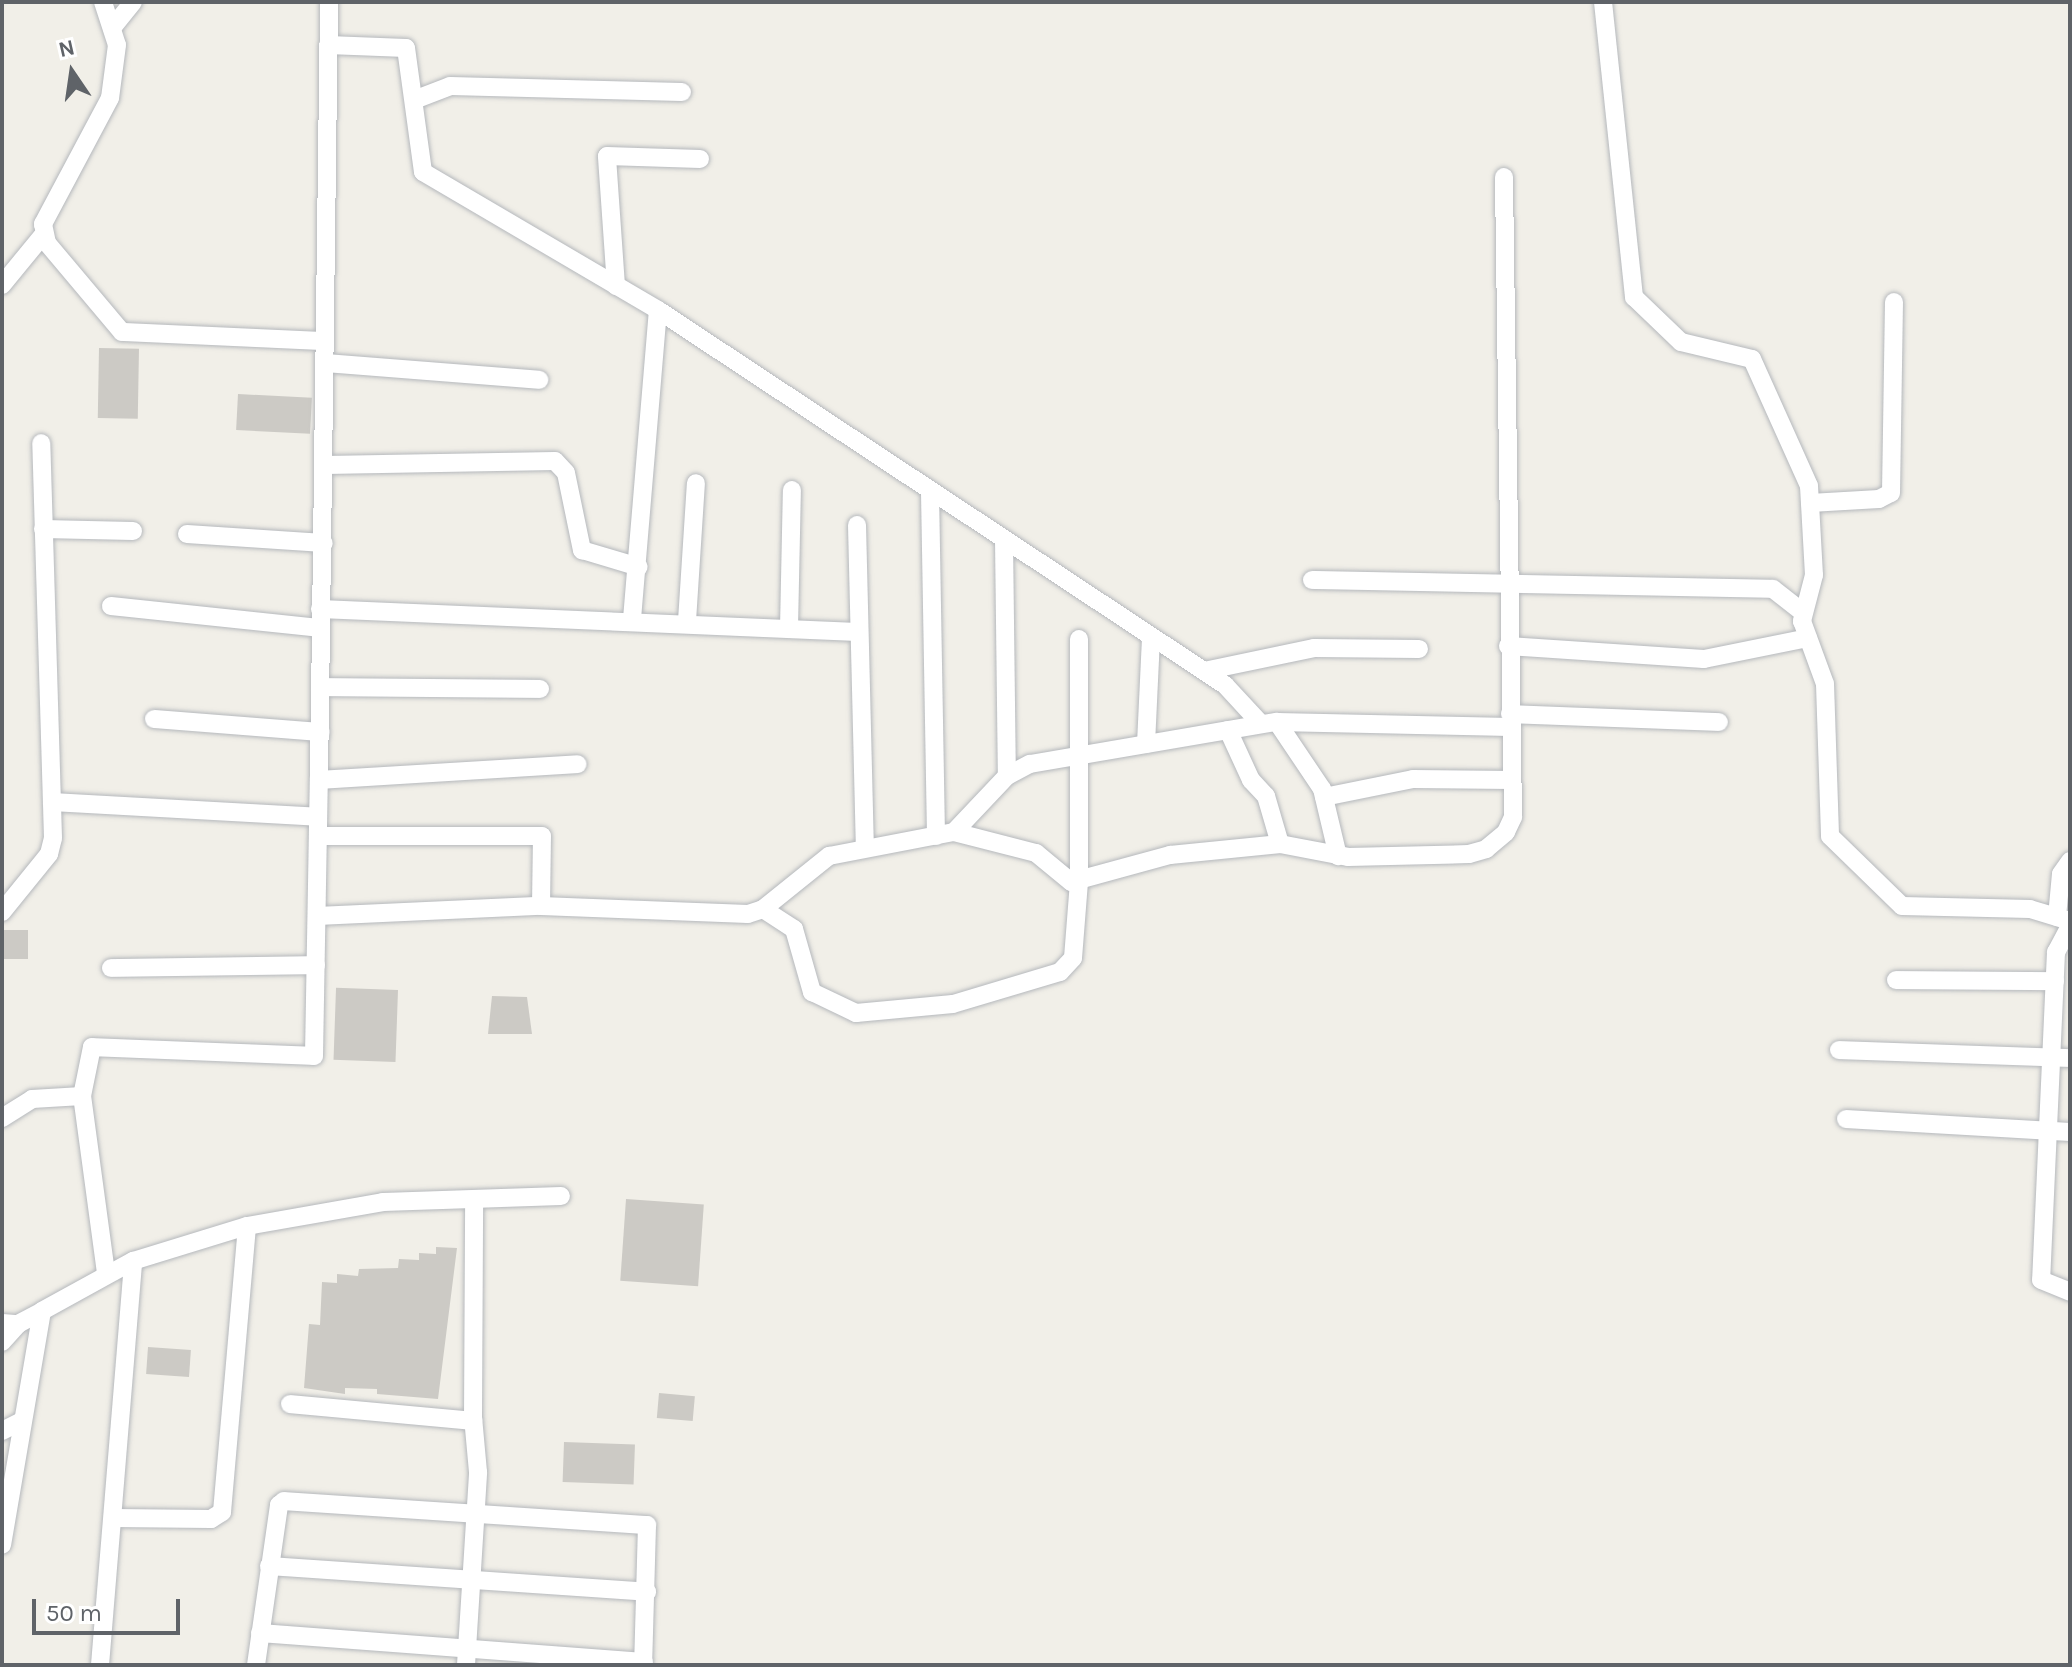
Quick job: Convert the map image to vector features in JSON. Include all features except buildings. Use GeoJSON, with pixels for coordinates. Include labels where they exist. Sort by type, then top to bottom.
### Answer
{"type":"FeatureCollection","features":[{"type":"Feature","properties":{"kind":"street"},"geometry":{"type":"LineString","coordinates":[[103,2],[112,28],[117,58],[110,98],[43,224],[43,235],[122,332],[324,341]]}},
{"type":"Feature","properties":{"kind":"street"},"geometry":{"type":"LineString","coordinates":[[112,28],[133,2]]}},
{"type":"Feature","properties":{"kind":"street"},"geometry":{"type":"LineString","coordinates":[[106,1273],[82,1096],[92,1047],[314,1056],[319,628],[324,543],[329,2]]}},
{"type":"Feature","properties":{"kind":"street"},"geometry":{"type":"LineString","coordinates":[[1603,2],[1634,297],[1681,342],[1752,359],[1807,480],[1814,579],[1802,612],[1825,684],[1828,830],[1833,843],[1902,906],[2030,909],[2066,921]]}},
{"type":"Feature","properties":{"kind":"street"},"geometry":{"type":"LineString","coordinates":[[328,45],[406,48],[423,172],[658,310],[1239,696],[1269,723],[1324,797],[1338,856]]}},
{"type":"Feature","properties":{"kind":"street"},"geometry":{"type":"LineString","coordinates":[[414,100],[450,86],[682,92]]}},
{"type":"Feature","properties":{"kind":"street"},"geometry":{"type":"LineString","coordinates":[[616,286],[607,156],[700,159]]}},
{"type":"Feature","properties":{"kind":"street"},"geometry":{"type":"LineString","coordinates":[[317,916],[541,906],[737,916],[763,909],[818,862],[865,845],[945,834],[1036,853],[1065,880],[1079,881],[1162,856],[1280,844],[1338,856],[1479,852],[1511,825],[1504,177]]}},
{"type":"Feature","properties":{"kind":"street"},"geometry":{"type":"LineString","coordinates":[[2,285],[43,235]]}},
{"type":"Feature","properties":{"kind":"street"},"geometry":{"type":"LineString","coordinates":[[1810,503],[1879,499],[1891,493],[1894,302]]}},
{"type":"Feature","properties":{"kind":"street"},"geometry":{"type":"LineString","coordinates":[[632,619],[639,567],[658,310]]}},
{"type":"Feature","properties":{"kind":"street"},"geometry":{"type":"LineString","coordinates":[[325,363],[539,380]]}},
{"type":"Feature","properties":{"kind":"street"},"geometry":{"type":"LineString","coordinates":[[2,912],[49,854],[52,802],[41,443]]}},
{"type":"Feature","properties":{"kind":"street"},"geometry":{"type":"LineString","coordinates":[[325,465],[555,461],[566,473],[582,550],[639,567]]}},
{"type":"Feature","properties":{"kind":"street"},"geometry":{"type":"LineString","coordinates":[[687,621],[696,483]]}},
{"type":"Feature","properties":{"kind":"street"},"geometry":{"type":"LineString","coordinates":[[789,628],[792,490]]}},
{"type":"Feature","properties":{"kind":"street"},"geometry":{"type":"LineString","coordinates":[[930,492],[945,834]]}},
{"type":"Feature","properties":{"kind":"street"},"geometry":{"type":"LineString","coordinates":[[857,525],[865,845]]}},
{"type":"Feature","properties":{"kind":"street"},"geometry":{"type":"LineString","coordinates":[[43,529],[133,531]]}},
{"type":"Feature","properties":{"kind":"street"},"geometry":{"type":"LineString","coordinates":[[187,534],[324,543]]}},
{"type":"Feature","properties":{"kind":"street"},"geometry":{"type":"LineString","coordinates":[[1004,540],[1007,776]]}},
{"type":"Feature","properties":{"kind":"street"},"geometry":{"type":"LineString","coordinates":[[1312,580],[1508,581],[1773,589],[1802,612]]}},
{"type":"Feature","properties":{"kind":"street"},"geometry":{"type":"LineString","coordinates":[[111,606],[319,628]]}},
{"type":"Feature","properties":{"kind":"street"},"geometry":{"type":"LineString","coordinates":[[320,609],[687,621],[858,632]]}},
{"type":"Feature","properties":{"kind":"street"},"geometry":{"type":"LineString","coordinates":[[1146,744],[1151,637]]}},
{"type":"Feature","properties":{"kind":"street"},"geometry":{"type":"LineString","coordinates":[[1508,646],[1704,659],[1808,638]]}},
{"type":"Feature","properties":{"kind":"street"},"geometry":{"type":"LineString","coordinates":[[763,909],[794,929],[812,992],[856,1013],[953,1004],[1060,972],[1073,958],[1079,881],[1079,639]]}},
{"type":"Feature","properties":{"kind":"street"},"geometry":{"type":"LineString","coordinates":[[1204,671],[1314,648],[1419,649]]}},
{"type":"Feature","properties":{"kind":"street"},"geometry":{"type":"LineString","coordinates":[[320,687],[540,689]]}},
{"type":"Feature","properties":{"kind":"street"},"geometry":{"type":"LineString","coordinates":[[154,719],[320,732]]}},
{"type":"Feature","properties":{"kind":"street"},"geometry":{"type":"LineString","coordinates":[[945,834],[1007,776],[1030,764],[1269,723],[1510,720],[1719,722]]}},
{"type":"Feature","properties":{"kind":"street"},"geometry":{"type":"LineString","coordinates":[[1228,730],[1251,780],[1266,796],[1280,844]]}},
{"type":"Feature","properties":{"kind":"street"},"geometry":{"type":"LineString","coordinates":[[319,780],[578,764]]}},
{"type":"Feature","properties":{"kind":"street"},"geometry":{"type":"LineString","coordinates":[[1324,797],[1413,779],[1512,780]]}},
{"type":"Feature","properties":{"kind":"street"},"geometry":{"type":"LineString","coordinates":[[52,802],[318,817]]}},
{"type":"Feature","properties":{"kind":"street"},"geometry":{"type":"LineString","coordinates":[[318,836],[542,836],[541,906]]}},
{"type":"Feature","properties":{"kind":"street"},"geometry":{"type":"LineString","coordinates":[[2070,861],[2061,874],[2066,921],[2058,943],[2055,981],[2061,1058],[2048,1132],[2041,1280],[2070,1292]]}},
{"type":"Feature","properties":{"kind":"street"},"geometry":{"type":"LineString","coordinates":[[111,968],[316,965]]}},
{"type":"Feature","properties":{"kind":"street"},"geometry":{"type":"LineString","coordinates":[[1896,980],[2055,981]]}},
{"type":"Feature","properties":{"kind":"street"},"geometry":{"type":"LineString","coordinates":[[1839,1050],[2061,1058]]}},
{"type":"Feature","properties":{"kind":"street"},"geometry":{"type":"LineString","coordinates":[[2,1118],[32,1099],[82,1096]]}},
{"type":"Feature","properties":{"kind":"street"},"geometry":{"type":"LineString","coordinates":[[1846,1119],[2070,1132]]}},
{"type":"Feature","properties":{"kind":"street"},"geometry":{"type":"LineString","coordinates":[[2,1342],[10,1323],[42,1311],[106,1273],[133,1261],[247,1226],[370,1203],[561,1196]]}},
{"type":"Feature","properties":{"kind":"street"},"geometry":{"type":"LineString","coordinates":[[466,1656],[475,1513],[474,1199]]}},
{"type":"Feature","properties":{"kind":"street"},"geometry":{"type":"LineString","coordinates":[[113,1518],[211,1519],[222,1512],[247,1226]]}},
{"type":"Feature","properties":{"kind":"street"},"geometry":{"type":"LineString","coordinates":[[100,1665],[133,1261]]}},
{"type":"Feature","properties":{"kind":"street"},"geometry":{"type":"LineString","coordinates":[[2,1545],[20,1422],[42,1311]]}},
{"type":"Feature","properties":{"kind":"street"},"geometry":{"type":"LineString","coordinates":[[290,1404],[473,1421]]}},
{"type":"Feature","properties":{"kind":"street"},"geometry":{"type":"LineString","coordinates":[[2,1431],[20,1422]]}},
{"type":"Feature","properties":{"kind":"street"},"geometry":{"type":"LineString","coordinates":[[256,1665],[260,1633],[269,1566],[284,1501],[647,1525],[644,1663],[466,1656],[260,1633]]}},
{"type":"Feature","properties":{"kind":"street"},"geometry":{"type":"LineString","coordinates":[[269,1566],[647,1592]]}}]}
